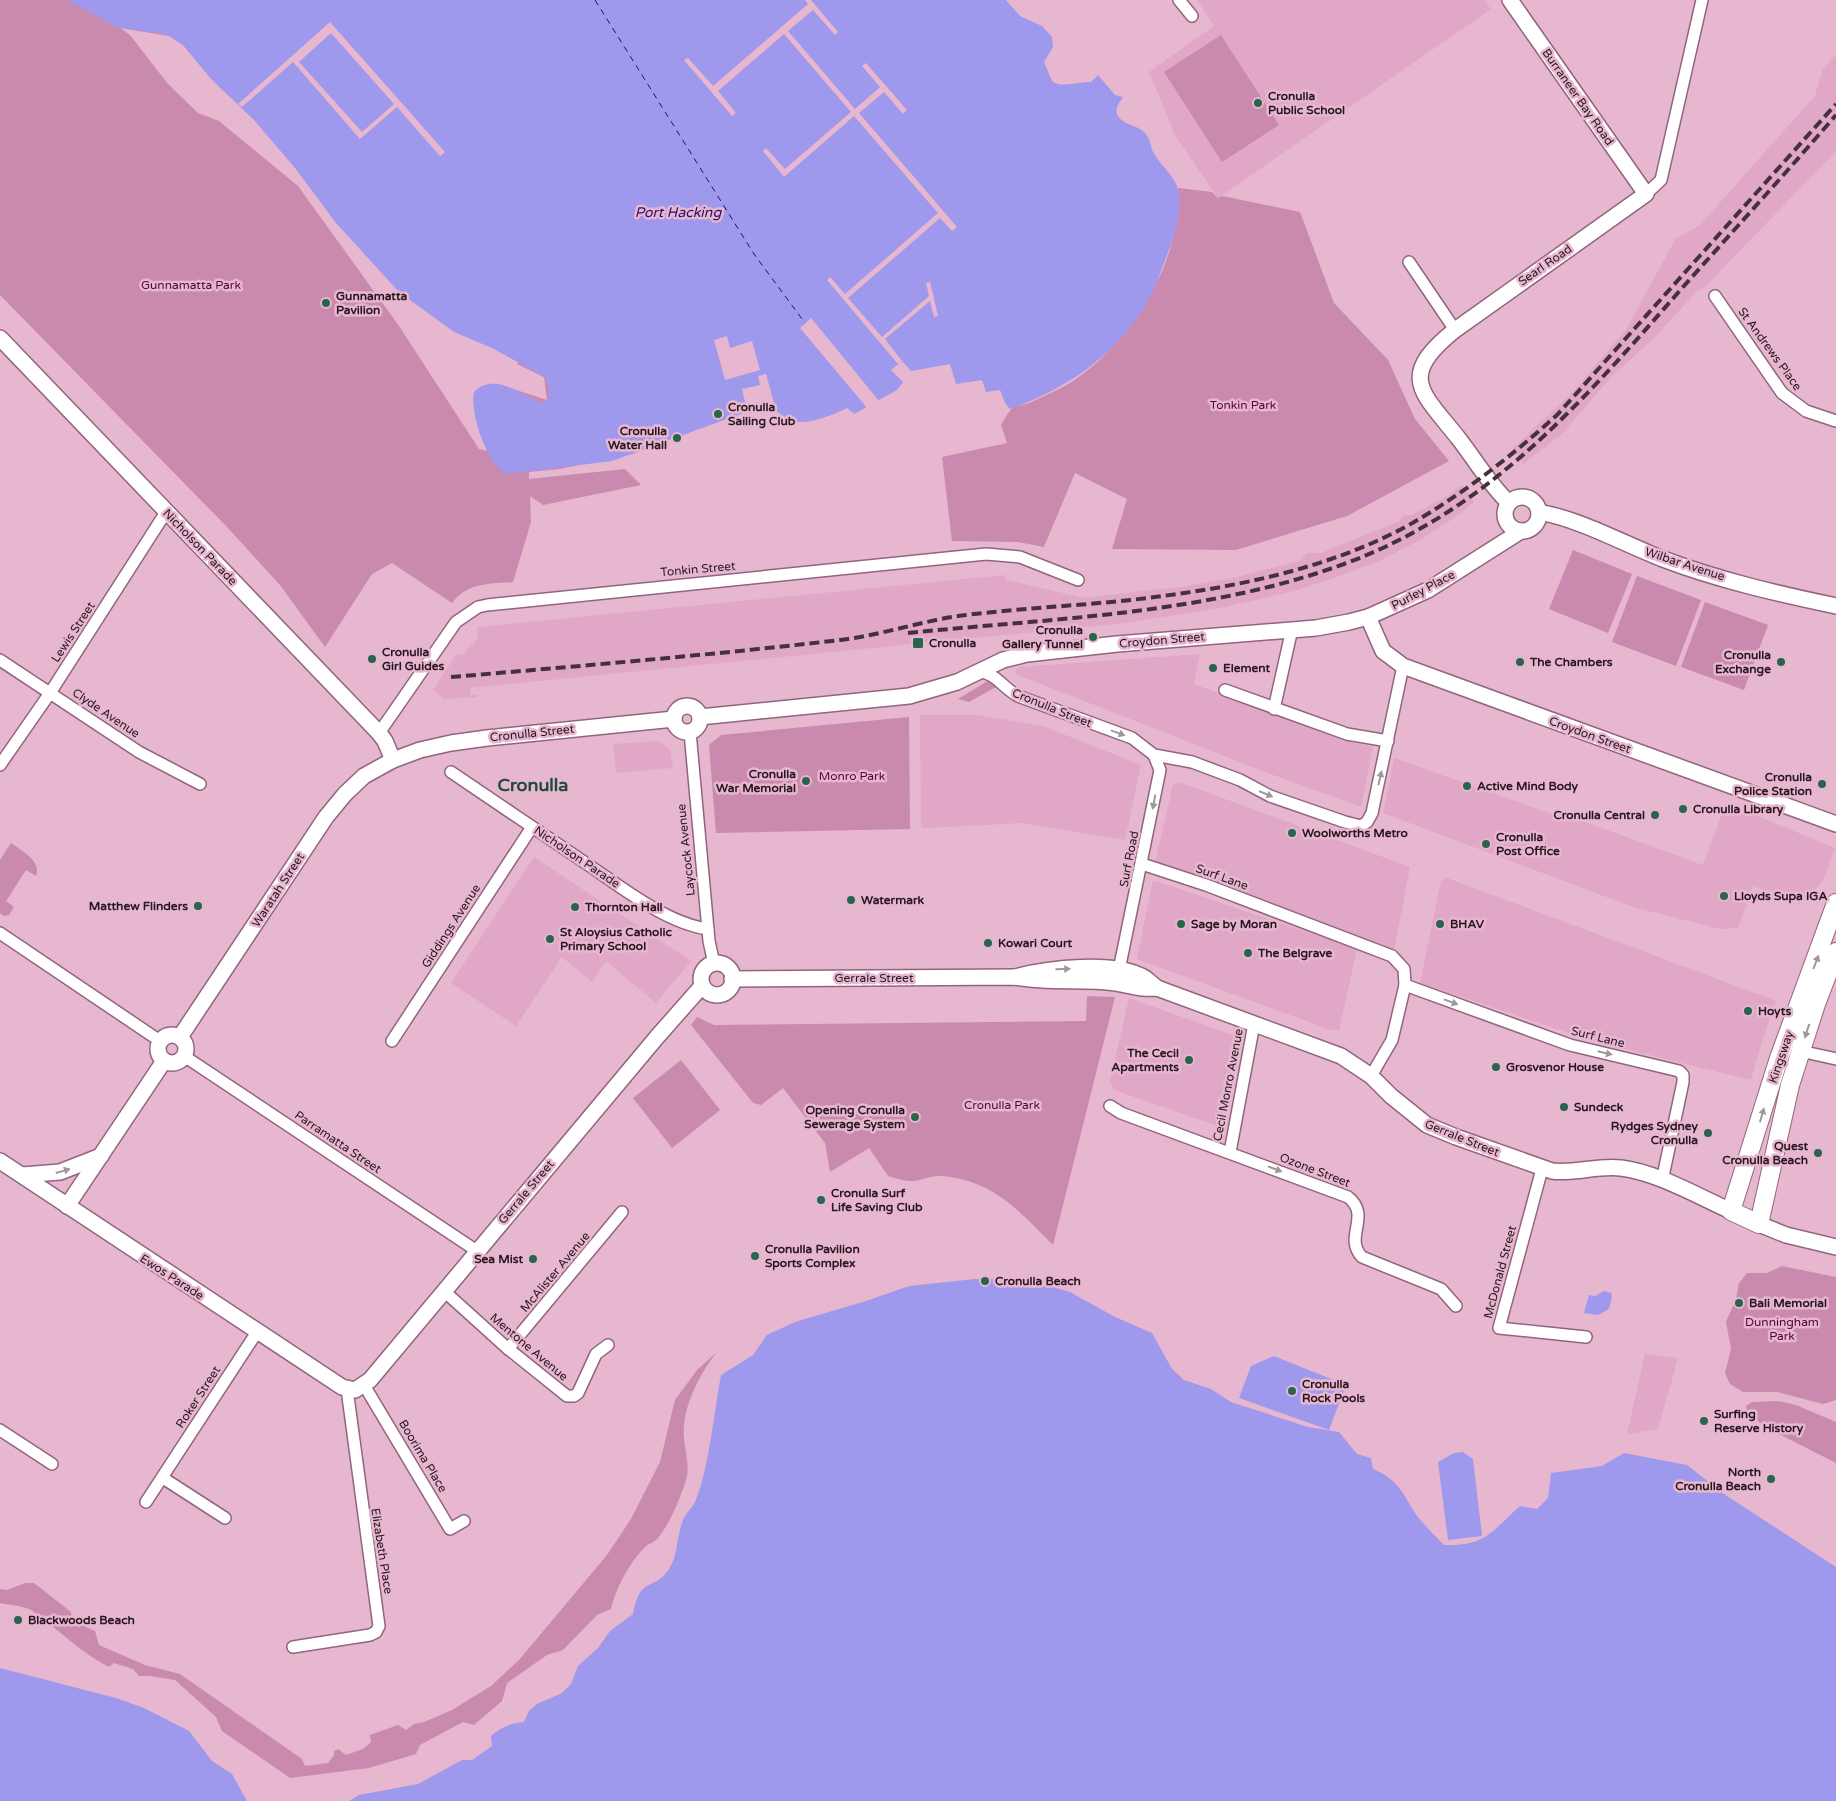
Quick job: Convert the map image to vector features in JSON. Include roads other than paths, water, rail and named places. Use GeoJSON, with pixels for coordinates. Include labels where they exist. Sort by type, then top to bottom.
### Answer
{"type":"FeatureCollection","features":[{"type":"Feature","properties":{"kind":"main road","name":"Kingsway"},"geometry":{"type":"LineString","coordinates":[[1731,1212],[1747,1168],[1779,1058],[1836,904]]}},
{"type":"Feature","properties":{"kind":"main road","name":"Kingsway"},"geometry":{"type":"LineString","coordinates":[[1759,1224],[1790,1085],[1800,1051],[1836,952]]}},
{"type":"Feature","properties":{"kind":"main road"},"geometry":{"type":"LineString","coordinates":[[1747,1168],[1751,1178],[1761,1180],[1774,1162]]}},
{"type":"Feature","properties":{"kind":"main road","name":"Gerrale Street"},"geometry":{"type":"LineString","coordinates":[[1731,1212],[1759,1224]]}},
{"type":"Feature","properties":{"kind":"street"},"geometry":{"type":"LineString","coordinates":[[1179,0],[1192,16]]}},
{"type":"Feature","properties":{"kind":"street","name":"Burraneer Bay Road"},"geometry":{"type":"LineString","coordinates":[[1510,0],[1646,194]]}},
{"type":"Feature","properties":{"kind":"street","name":"Searl Road"},"geometry":{"type":"LineString","coordinates":[[1509,503],[1428,402],[1423,393],[1421,369],[1428,354],[1455,330],[1646,194],[1661,180],[1702,0]]}},
{"type":"Feature","properties":{"kind":"street"},"geometry":{"type":"LineString","coordinates":[[1409,262],[1455,330]]}},
{"type":"Feature","properties":{"kind":"street","name":"St Andrews Place"},"geometry":{"type":"LineString","coordinates":[[1715,296],[1782,392],[1806,411],[1836,421]]}},
{"type":"Feature","properties":{"kind":"street","name":"Nicholson Parade"},"geometry":{"type":"LineString","coordinates":[[0,338],[379,733],[385,741],[393,760]]}},
{"type":"Feature","properties":{"kind":"street"},"geometry":{"type":"LineString","coordinates":[[1519,497],[1524,497],[1534,502],[1538,512],[1534,526],[1514,527],[1505,513],[1509,503],[1519,497]]}},
{"type":"Feature","properties":{"kind":"street","name":"Lewis Street"},"geometry":{"type":"LineString","coordinates":[[0,765],[50,692],[166,512]]}},
{"type":"Feature","properties":{"kind":"street","name":"Wilbar Avenue"},"geometry":{"type":"LineString","coordinates":[[1538,512],[1565,518],[1664,559],[1778,593],[1836,606]]}},
{"type":"Feature","properties":{"kind":"street","name":"Purley Place"},"geometry":{"type":"LineString","coordinates":[[1349,622],[1368,618],[1428,590],[1494,549],[1514,527]]}},
{"type":"Feature","properties":{"kind":"street","name":"Tonkin Street"},"geometry":{"type":"LineString","coordinates":[[379,733],[456,622],[478,607],[487,605],[986,554],[1020,557],[1078,580]]}},
{"type":"Feature","properties":{"kind":"street","name":"Croydon Street"},"geometry":{"type":"LineString","coordinates":[[1368,618],[1383,650],[1403,666],[1836,824]]}},
{"type":"Feature","properties":{"kind":"street","name":"Croydon Street"},"geometry":{"type":"LineString","coordinates":[[980,671],[1003,660],[1027,654],[1349,622]]}},
{"type":"Feature","properties":{"kind":"street"},"geometry":{"type":"LineString","coordinates":[[1274,709],[1292,629]]}},
{"type":"Feature","properties":{"kind":"street","name":"Clyde Avenue"},"geometry":{"type":"LineString","coordinates":[[0,660],[139,752],[200,784]]}},
{"type":"Feature","properties":{"kind":"street"},"geometry":{"type":"LineString","coordinates":[[1225,690],[1346,734],[1388,741],[1403,666]]}},
{"type":"Feature","properties":{"kind":"street"},"geometry":{"type":"LineString","coordinates":[[700,717],[909,696],[957,682],[980,671]]}},
{"type":"Feature","properties":{"kind":"street","name":"Cronulla Street"},"geometry":{"type":"LineString","coordinates":[[980,671],[995,676],[1008,690],[1018,696],[1132,738],[1154,755],[1192,762],[1235,778],[1270,796],[1361,826],[1365,824],[1372,813],[1388,741]]}},
{"type":"Feature","properties":{"kind":"street"},"geometry":{"type":"LineString","coordinates":[[684,707],[696,710],[700,717],[697,728],[690,732],[679,730],[674,720],[677,712],[684,707]]}},
{"type":"Feature","properties":{"kind":"street","name":"Cronulla Street"},"geometry":{"type":"LineString","coordinates":[[393,760],[451,743],[674,720]]}},
{"type":"Feature","properties":{"kind":"street","name":"Laycock Avenue"},"geometry":{"type":"LineString","coordinates":[[690,732],[708,929],[714,964]]}},
{"type":"Feature","properties":{"kind":"street","name":"Surf Road"},"geometry":{"type":"LineString","coordinates":[[1118,976],[1160,770],[1154,755]]}},
{"type":"Feature","properties":{"kind":"street","name":"Waratah Street"},"geometry":{"type":"LineString","coordinates":[[180,1037],[326,817],[345,794],[364,776],[393,760]]}},
{"type":"Feature","properties":{"kind":"street","name":"Nicholson Parade"},"geometry":{"type":"LineString","coordinates":[[451,772],[673,919],[684,924],[708,929]]}},
{"type":"Feature","properties":{"kind":"street","name":"Giddings Avenue"},"geometry":{"type":"LineString","coordinates":[[392,1041],[532,827]]}},
{"type":"Feature","properties":{"kind":"street","name":"Surf Lane"},"geometry":{"type":"LineString","coordinates":[[1142,864],[1206,885],[1392,956],[1402,965],[1405,972],[1405,985],[1570,1045],[1679,1071],[1683,1079],[1662,1181]]}},
{"type":"Feature","properties":{"kind":"street"},"geometry":{"type":"LineString","coordinates":[[2,938],[160,1041]]}},
{"type":"Feature","properties":{"kind":"street"},"geometry":{"type":"LineString","coordinates":[[714,964],[726,967],[732,979],[727,991],[719,995],[709,994],[702,986],[703,972],[714,964]]}},
{"type":"Feature","properties":{"kind":"street","name":"Gerrale Street"},"geometry":{"type":"LineString","coordinates":[[732,979],[1016,977],[1053,970],[1145,978],[1157,988],[1333,1052],[1372,1076],[1391,1096],[1427,1125],[1542,1168],[1568,1172],[1619,1168],[1662,1181],[1731,1212]]}},
{"type":"Feature","properties":{"kind":"street"},"geometry":{"type":"LineString","coordinates":[[1372,1076],[1392,1040],[1405,985]]}},
{"type":"Feature","properties":{"kind":"street","name":"Gerrale Street"},"geometry":{"type":"LineString","coordinates":[[364,1385],[702,986]]}},
{"type":"Feature","properties":{"kind":"street","name":"Cecil Monro Avenue"},"geometry":{"type":"LineString","coordinates":[[1230,1152],[1254,1024]]}},
{"type":"Feature","properties":{"kind":"street"},"geometry":{"type":"LineString","coordinates":[[172,1034],[180,1037],[186,1044],[184,1056],[173,1064],[164,1061],[158,1054],[160,1041],[172,1034]]}},
{"type":"Feature","properties":{"kind":"street"},"geometry":{"type":"LineString","coordinates":[[1800,1051],[1836,1059]]}},
{"type":"Feature","properties":{"kind":"street","name":"Parramatta Street"},"geometry":{"type":"LineString","coordinates":[[184,1056],[477,1251]]}},
{"type":"Feature","properties":{"kind":"street"},"geometry":{"type":"LineString","coordinates":[[67,1206],[164,1061]]}},
{"type":"Feature","properties":{"kind":"street","name":"Ozone Street"},"geometry":{"type":"LineString","coordinates":[[1110,1106],[1121,1113],[1348,1197],[1357,1206],[1359,1212],[1355,1242],[1356,1250],[1362,1257],[1441,1289],[1456,1306]]}},
{"type":"Feature","properties":{"kind":"street"},"geometry":{"type":"LineString","coordinates":[[22,1175],[60,1172],[101,1156]]}},
{"type":"Feature","properties":{"kind":"street","name":"Ewos Parade"},"geometry":{"type":"LineString","coordinates":[[0,1161],[257,1332],[347,1389]]}},
{"type":"Feature","properties":{"kind":"street","name":"McDonald Street"},"geometry":{"type":"LineString","coordinates":[[1542,1168],[1499,1328],[1586,1337]]}},
{"type":"Feature","properties":{"kind":"street","name":"McAlister Avenue"},"geometry":{"type":"LineString","coordinates":[[508,1349],[622,1212]]}},
{"type":"Feature","properties":{"kind":"street"},"geometry":{"type":"LineString","coordinates":[[1759,1224],[1786,1235],[1836,1246]]}},
{"type":"Feature","properties":{"kind":"street","name":"Mentone Avenue"},"geometry":{"type":"LineString","coordinates":[[444,1291],[508,1349],[562,1394],[571,1397],[581,1389],[596,1354],[608,1345]]}},
{"type":"Feature","properties":{"kind":"street","name":"Roker Street"},"geometry":{"type":"LineString","coordinates":[[146,1502],[257,1332]]}},
{"type":"Feature","properties":{"kind":"street"},"geometry":{"type":"LineString","coordinates":[[347,1389],[355,1390],[364,1385]]}},
{"type":"Feature","properties":{"kind":"street","name":"Boorima Place"},"geometry":{"type":"LineString","coordinates":[[364,1385],[450,1529],[464,1521]]}},
{"type":"Feature","properties":{"kind":"street","name":"Elizabeth Place"},"geometry":{"type":"LineString","coordinates":[[293,1647],[370,1635],[376,1632],[379,1626],[347,1389]]}},
{"type":"Feature","properties":{"kind":"street"},"geometry":{"type":"LineString","coordinates":[[0,1430],[52,1464]]}},
{"type":"Feature","properties":{"kind":"street"},"geometry":{"type":"LineString","coordinates":[[163,1478],[225,1518]]}},
{"type":"Feature","properties":{"kind":"water","name":"Port Hacking"},"geometry":{"type":"Polygon","coordinates":[[[67,0],[1006,0],[1020,16],[1042,26],[1052,37],[1053,47],[1044,62],[1052,81],[1065,85],[1091,82],[1098,75],[1115,95],[1123,97],[1117,107],[1117,114],[1119,118],[1147,135],[1153,152],[1171,175],[1178,189],[1178,218],[1171,246],[1156,285],[1130,328],[1114,346],[1077,376],[1056,389],[1010,409],[1005,403],[1000,390],[986,392],[982,380],[956,384],[950,364],[911,371],[902,361],[891,370],[903,382],[897,390],[854,414],[847,408],[818,419],[796,422],[772,409],[757,408],[612,461],[508,474],[501,470],[487,451],[474,412],[474,392],[482,386],[499,384],[543,403],[547,400],[549,391],[544,377],[494,349],[454,332],[399,292],[336,223],[295,168],[254,120],[211,79],[183,45],[169,36],[159,33],[119,28],[67,0]]]}},
{"type":"Feature","properties":{"kind":"water"},"geometry":{"type":"Polygon","coordinates":[[[975,1279],[1029,1280],[1070,1292],[1115,1317],[1152,1333],[1172,1369],[1184,1380],[1211,1389],[1231,1402],[1308,1427],[1339,1432],[1357,1454],[1371,1458],[1373,1469],[1397,1485],[1422,1522],[1444,1545],[1470,1543],[1487,1536],[1520,1506],[1537,1509],[1548,1498],[1551,1473],[1602,1466],[1624,1453],[1687,1465],[1724,1494],[1836,1567],[1836,1801],[349,1801],[359,1795],[418,1784],[462,1760],[472,1760],[492,1746],[491,1736],[506,1726],[524,1722],[529,1711],[537,1704],[562,1693],[571,1684],[578,1666],[598,1648],[610,1631],[633,1614],[636,1602],[644,1588],[658,1580],[669,1569],[674,1557],[681,1524],[695,1502],[700,1489],[711,1440],[721,1375],[753,1355],[767,1335],[795,1322],[909,1286],[975,1279]]]}},
{"type":"Feature","properties":{"kind":"water"},"geometry":{"type":"Polygon","coordinates":[[[1604,1291],[1611,1293],[1612,1296],[1609,1309],[1598,1315],[1584,1313],[1589,1295],[1595,1296],[1604,1291]]]}},
{"type":"Feature","properties":{"kind":"water","name":"Cronulla Rock Pools"},"geometry":{"type":"Polygon","coordinates":[[[1274,1356],[1346,1385],[1329,1430],[1239,1398],[1251,1366],[1274,1356]]]}},
{"type":"Feature","properties":{"kind":"water"},"geometry":{"type":"Polygon","coordinates":[[[1463,1452],[1473,1459],[1482,1536],[1448,1540],[1438,1462],[1454,1453],[1463,1452]]]}},
{"type":"Feature","properties":{"kind":"water"},"geometry":{"type":"Polygon","coordinates":[[[0,1668],[116,1698],[144,1708],[189,1731],[212,1761],[232,1774],[247,1801],[0,1801],[0,1668]]]}},
{"type":"Feature","properties":{"kind":"railway"},"geometry":{"type":"LineString","coordinates":[[451,677],[840,640],[966,615],[1163,596],[1258,580],[1320,563],[1351,552],[1409,525],[1449,500],[1523,445],[1558,414],[1836,104]]}},
{"type":"Feature","properties":{"kind":"railway"},"geometry":{"type":"LineString","coordinates":[[908,633],[1128,612],[1237,594],[1291,581],[1344,564],[1396,542],[1444,514],[1489,483],[1531,448],[1609,371],[1836,115]]}},
{"type":"Feature","properties":{"kind":"place","name":"Cronulla Public School"},"geometry":{"type":"Point","coordinates":[1258,103]}},
{"type":"Feature","properties":{"kind":"place","name":"Gunnamatta Pavilion"},"geometry":{"type":"Point","coordinates":[326,303]}},
{"type":"Feature","properties":{"kind":"place","name":"Cronulla Sailing Club"},"geometry":{"type":"Point","coordinates":[718,414]}},
{"type":"Feature","properties":{"kind":"place","name":"Cronulla Water Hall"},"geometry":{"type":"Point","coordinates":[677,438]}},
{"type":"Feature","properties":{"kind":"place","name":"Cronulla Gallery Tunnel"},"geometry":{"type":"Point","coordinates":[1093,637]}},
{"type":"Feature","properties":{"kind":"place","name":"Cronulla"},"geometry":{"type":"Point","coordinates":[918,643]}},
{"type":"Feature","properties":{"kind":"place","name":"Cronulla Girl Guides"},"geometry":{"type":"Point","coordinates":[372,659]}},
{"type":"Feature","properties":{"kind":"place","name":"The Chambers"},"geometry":{"type":"Point","coordinates":[1520,662]}},
{"type":"Feature","properties":{"kind":"place","name":"Cronulla Exchange"},"geometry":{"type":"Point","coordinates":[1781,662]}},
{"type":"Feature","properties":{"kind":"place","name":"Element"},"geometry":{"type":"Point","coordinates":[1213,668]}},
{"type":"Feature","properties":{"kind":"place","name":"Cronulla War Memorial"},"geometry":{"type":"Point","coordinates":[806,781]}},
{"type":"Feature","properties":{"kind":"place","name":"Cronulla Police Station"},"geometry":{"type":"Point","coordinates":[1822,784]}},
{"type":"Feature","properties":{"kind":"place","name":"Active Mind Body"},"geometry":{"type":"Point","coordinates":[1467,786]}},
{"type":"Feature","properties":{"kind":"place","name":"Cronulla Library"},"geometry":{"type":"Point","coordinates":[1683,809]}},
{"type":"Feature","properties":{"kind":"place","name":"Cronulla Central"},"geometry":{"type":"Point","coordinates":[1655,815]}},
{"type":"Feature","properties":{"kind":"place","name":"Woolworths Metro"},"geometry":{"type":"Point","coordinates":[1292,833]}},
{"type":"Feature","properties":{"kind":"place","name":"Cronulla Post Office"},"geometry":{"type":"Point","coordinates":[1486,844]}},
{"type":"Feature","properties":{"kind":"place","name":"Lloyds Supa IGA"},"geometry":{"type":"Point","coordinates":[1724,896]}},
{"type":"Feature","properties":{"kind":"place","name":"Watermark"},"geometry":{"type":"Point","coordinates":[851,900]}},
{"type":"Feature","properties":{"kind":"place","name":"Matthew Flinders"},"geometry":{"type":"Point","coordinates":[198,906]}},
{"type":"Feature","properties":{"kind":"place","name":"Thornton Hall"},"geometry":{"type":"Point","coordinates":[575,907]}},
{"type":"Feature","properties":{"kind":"place","name":"Sage by Moran"},"geometry":{"type":"Point","coordinates":[1181,924]}},
{"type":"Feature","properties":{"kind":"place","name":"BHAV"},"geometry":{"type":"Point","coordinates":[1440,924]}},
{"type":"Feature","properties":{"kind":"place","name":"St Aloysius Catholic Primary School"},"geometry":{"type":"Point","coordinates":[550,939]}},
{"type":"Feature","properties":{"kind":"place","name":"Kowari Court"},"geometry":{"type":"Point","coordinates":[988,943]}},
{"type":"Feature","properties":{"kind":"place","name":"The Belgrave"},"geometry":{"type":"Point","coordinates":[1248,953]}},
{"type":"Feature","properties":{"kind":"place","name":"Hoyts"},"geometry":{"type":"Point","coordinates":[1748,1011]}},
{"type":"Feature","properties":{"kind":"place","name":"The Cecil Apartments"},"geometry":{"type":"Point","coordinates":[1189,1060]}},
{"type":"Feature","properties":{"kind":"place","name":"Grosvenor House"},"geometry":{"type":"Point","coordinates":[1496,1067]}},
{"type":"Feature","properties":{"kind":"place","name":"Sundeck"},"geometry":{"type":"Point","coordinates":[1564,1107]}},
{"type":"Feature","properties":{"kind":"place","name":"Opening Cronulla Sewerage System"},"geometry":{"type":"Point","coordinates":[915,1117]}},
{"type":"Feature","properties":{"kind":"place","name":"Rydges Sydney Cronulla"},"geometry":{"type":"Point","coordinates":[1708,1133]}},
{"type":"Feature","properties":{"kind":"place","name":"Quest Cronulla Beach"},"geometry":{"type":"Point","coordinates":[1818,1153]}},
{"type":"Feature","properties":{"kind":"place","name":"Cronulla Surf Life Saving Club"},"geometry":{"type":"Point","coordinates":[821,1200]}},
{"type":"Feature","properties":{"kind":"place","name":"Cronulla Pavilion Sports Complex"},"geometry":{"type":"Point","coordinates":[755,1256]}},
{"type":"Feature","properties":{"kind":"place","name":"Sea Mist"},"geometry":{"type":"Point","coordinates":[533,1259]}},
{"type":"Feature","properties":{"kind":"place","name":"Cronulla Beach"},"geometry":{"type":"Point","coordinates":[985,1281]}},
{"type":"Feature","properties":{"kind":"place","name":"Bali Memorial"},"geometry":{"type":"Point","coordinates":[1739,1303]}},
{"type":"Feature","properties":{"kind":"place","name":"Cronulla Rock Pools"},"geometry":{"type":"Point","coordinates":[1292,1391]}},
{"type":"Feature","properties":{"kind":"place","name":"Surfing Reserve History"},"geometry":{"type":"Point","coordinates":[1704,1421]}},
{"type":"Feature","properties":{"kind":"place","name":"North Cronulla Beach"},"geometry":{"type":"Point","coordinates":[1771,1479]}},
{"type":"Feature","properties":{"kind":"place","name":"Blackwoods Beach"},"geometry":{"type":"Point","coordinates":[18,1620]}},
{"type":"Feature","properties":{"kind":"district","name":"Cronulla"},"geometry":{"type":"Point","coordinates":[533,785]}},
{"type":"Feature","properties":{"kind":"park label","name":"Gunnamatta Park"},"geometry":{"type":"Point","coordinates":[191,285]}},
{"type":"Feature","properties":{"kind":"park label","name":"Tonkin Park"},"geometry":{"type":"Point","coordinates":[1243,405]}},
{"type":"Feature","properties":{"kind":"park label","name":"Monro Park"},"geometry":{"type":"Point","coordinates":[852,776]}},
{"type":"Feature","properties":{"kind":"park label","name":"Cronulla Park"},"geometry":{"type":"Point","coordinates":[1002,1105]}},
{"type":"Feature","properties":{"kind":"park label","name":"Dunningham Park"},"geometry":{"type":"Point","coordinates":[1782,1329]}}]}
